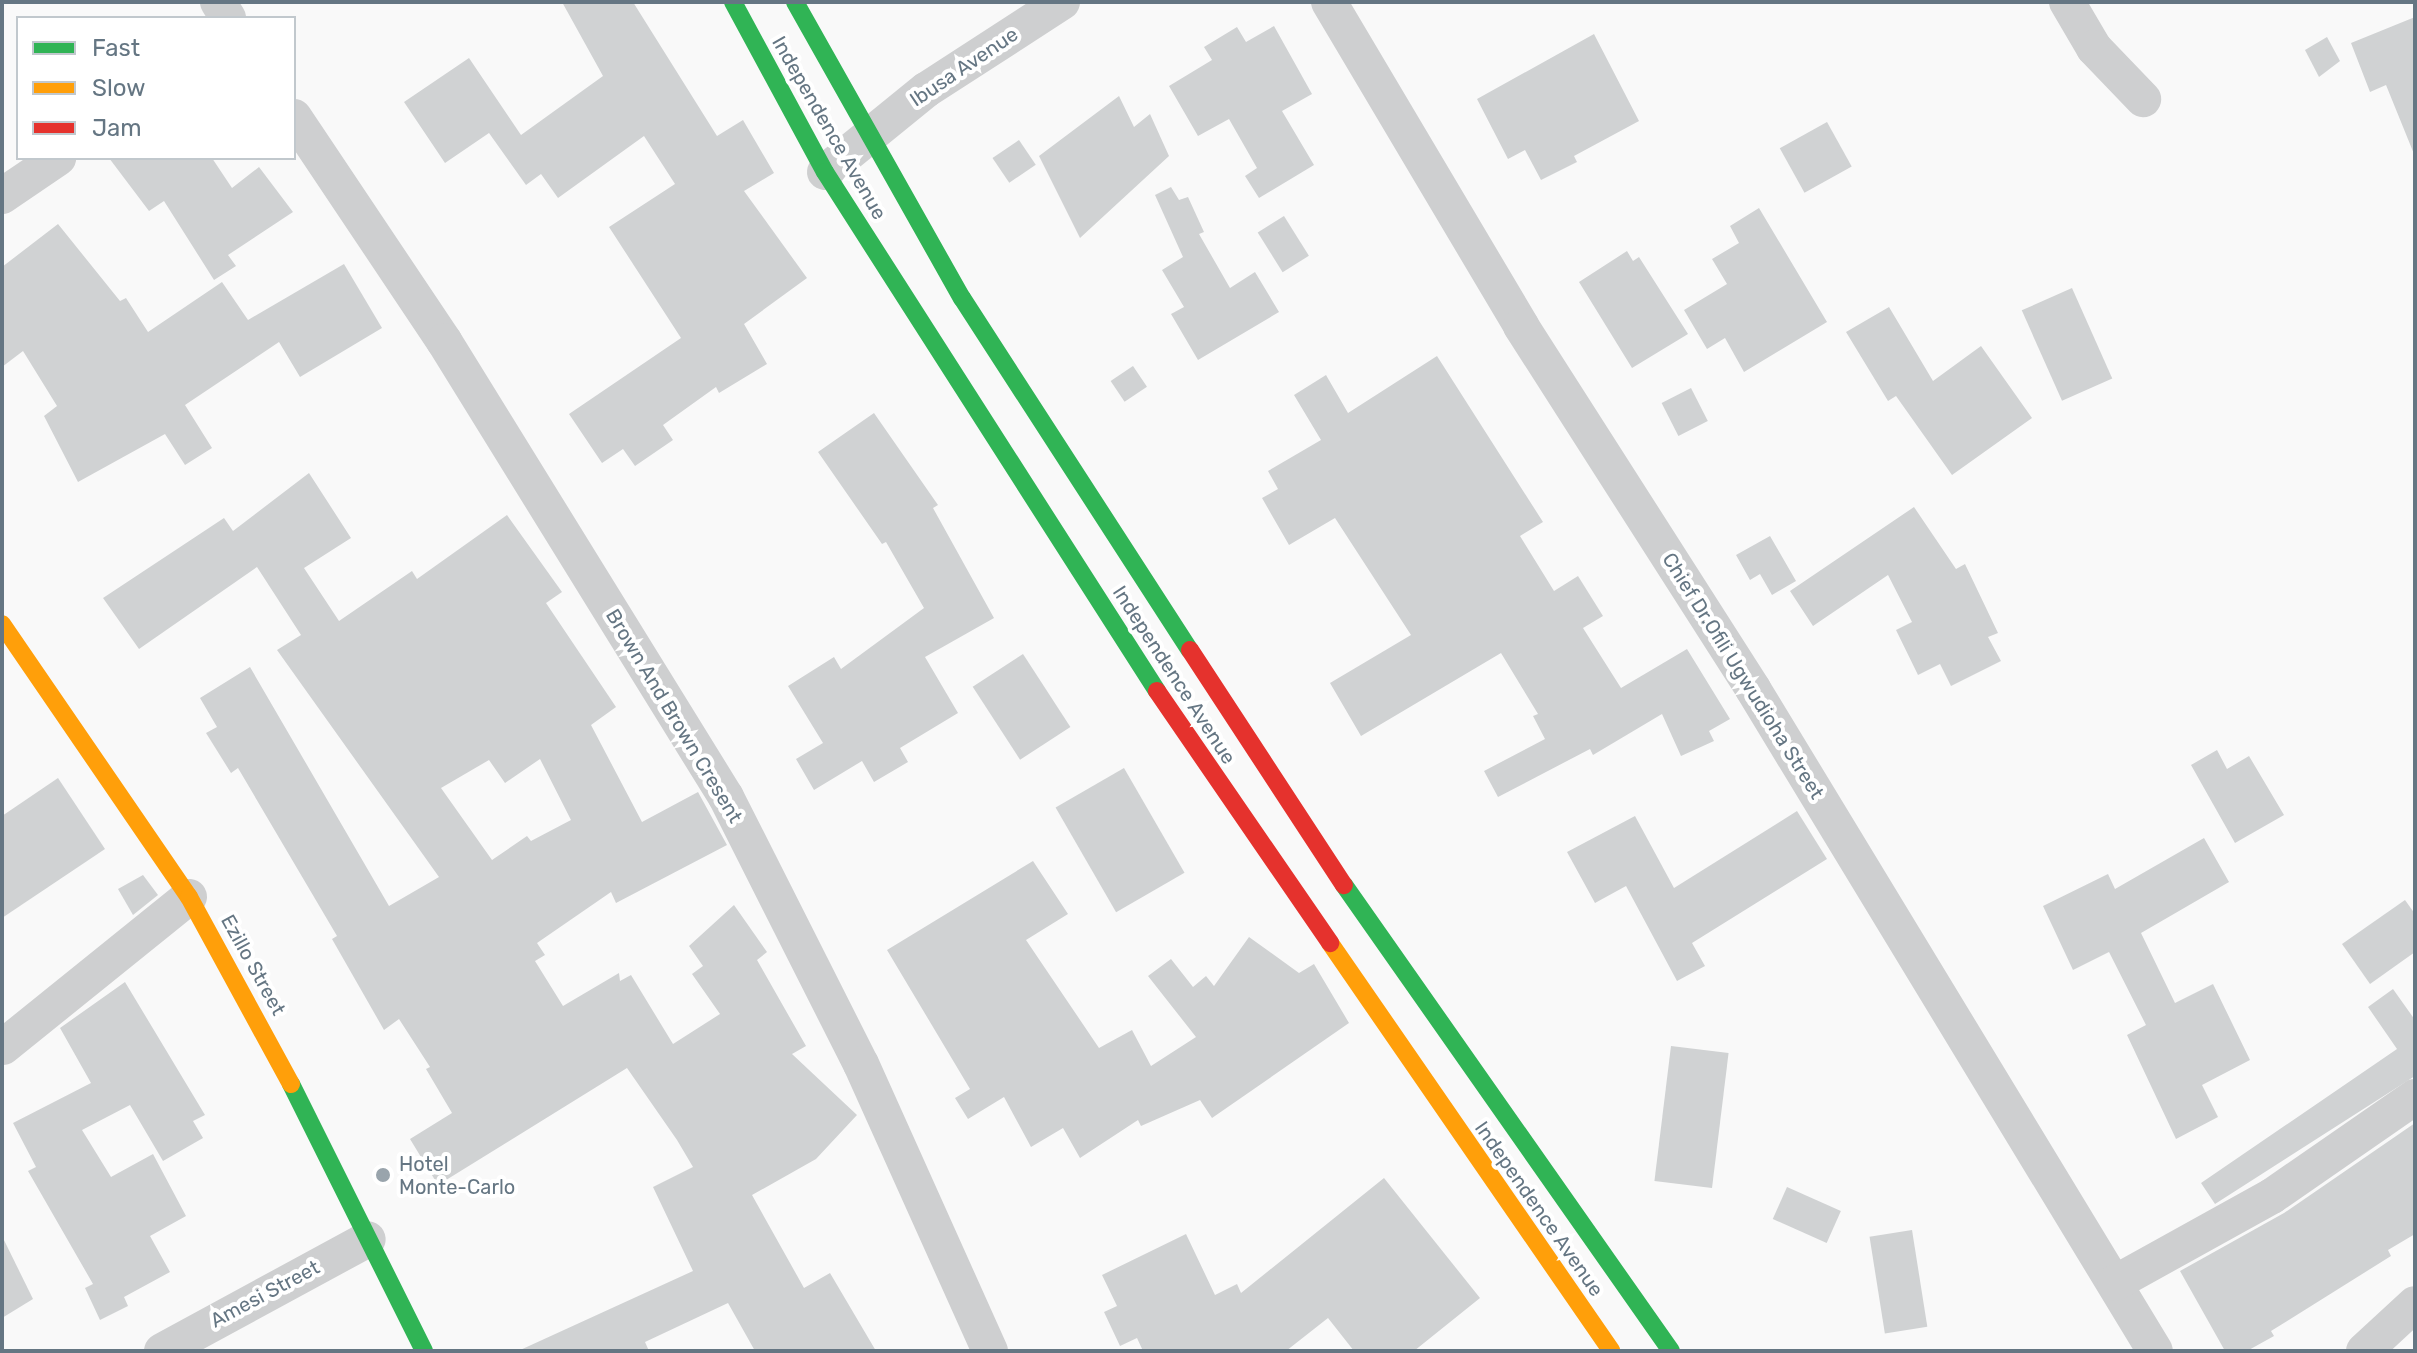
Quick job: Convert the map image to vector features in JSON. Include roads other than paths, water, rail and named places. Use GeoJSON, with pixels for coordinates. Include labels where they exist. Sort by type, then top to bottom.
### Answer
{"type":"FeatureCollection","features":[{"type":"Feature","properties":{"kind":"main road","name":"Independence Avenue"},"geometry":{"type":"LineString","coordinates":[[733,2],[825,172],[1175,718],[1611,1351]]}},
{"type":"Feature","properties":{"kind":"main road","name":"Independence Avenue"},"geometry":{"type":"LineString","coordinates":[[795,2],[962,298],[1287,801],[1526,1150],[1671,1351]]}},
{"type":"Feature","properties":{"kind":"main road","name":"Ezillo Street"},"geometry":{"type":"LineString","coordinates":[[2,624],[189,897],[270,1041],[424,1351]]}},
{"type":"Feature","properties":{"kind":"street","name":"Ibusa Avenue"},"geometry":{"type":"LineString","coordinates":[[825,172],[926,90],[1062,2]]}},
{"type":"Feature","properties":{"kind":"street","name":"Chief Dr.Ofili Ugwudioha Street"},"geometry":{"type":"LineString","coordinates":[[1329,2],[1521,326],[1761,702],[2155,1351]]}},
{"type":"Feature","properties":{"kind":"street"},"geometry":{"type":"LineString","coordinates":[[2067,2],[2094,48],[2143,99]]}},
{"type":"Feature","properties":{"kind":"street","name":"Brown And Brown Cresent"},"geometry":{"type":"LineString","coordinates":[[296,120],[444,341],[726,797],[861,1064],[990,1351]]}},
{"type":"Feature","properties":{"kind":"street"},"geometry":{"type":"LineString","coordinates":[[2,196],[55,160]]}},
{"type":"Feature","properties":{"kind":"street"},"geometry":{"type":"LineString","coordinates":[[3,1047],[189,897]]}},
{"type":"Feature","properties":{"kind":"street"},"geometry":{"type":"LineString","coordinates":[[2115,1283],[2272,1196],[2415,1097]]}},
{"type":"Feature","properties":{"kind":"street","name":"Amesi Street"},"geometry":{"type":"LineString","coordinates":[[162,1351],[368,1239]]}},
{"type":"Feature","properties":{"kind":"street"},"geometry":{"type":"LineString","coordinates":[[2364,1351],[2412,1312]]}},
{"type":"Feature","properties":{"kind":"place","name":"Hotel Monte-Carlo"},"geometry":{"type":"Point","coordinates":[383,1175]}}]}
